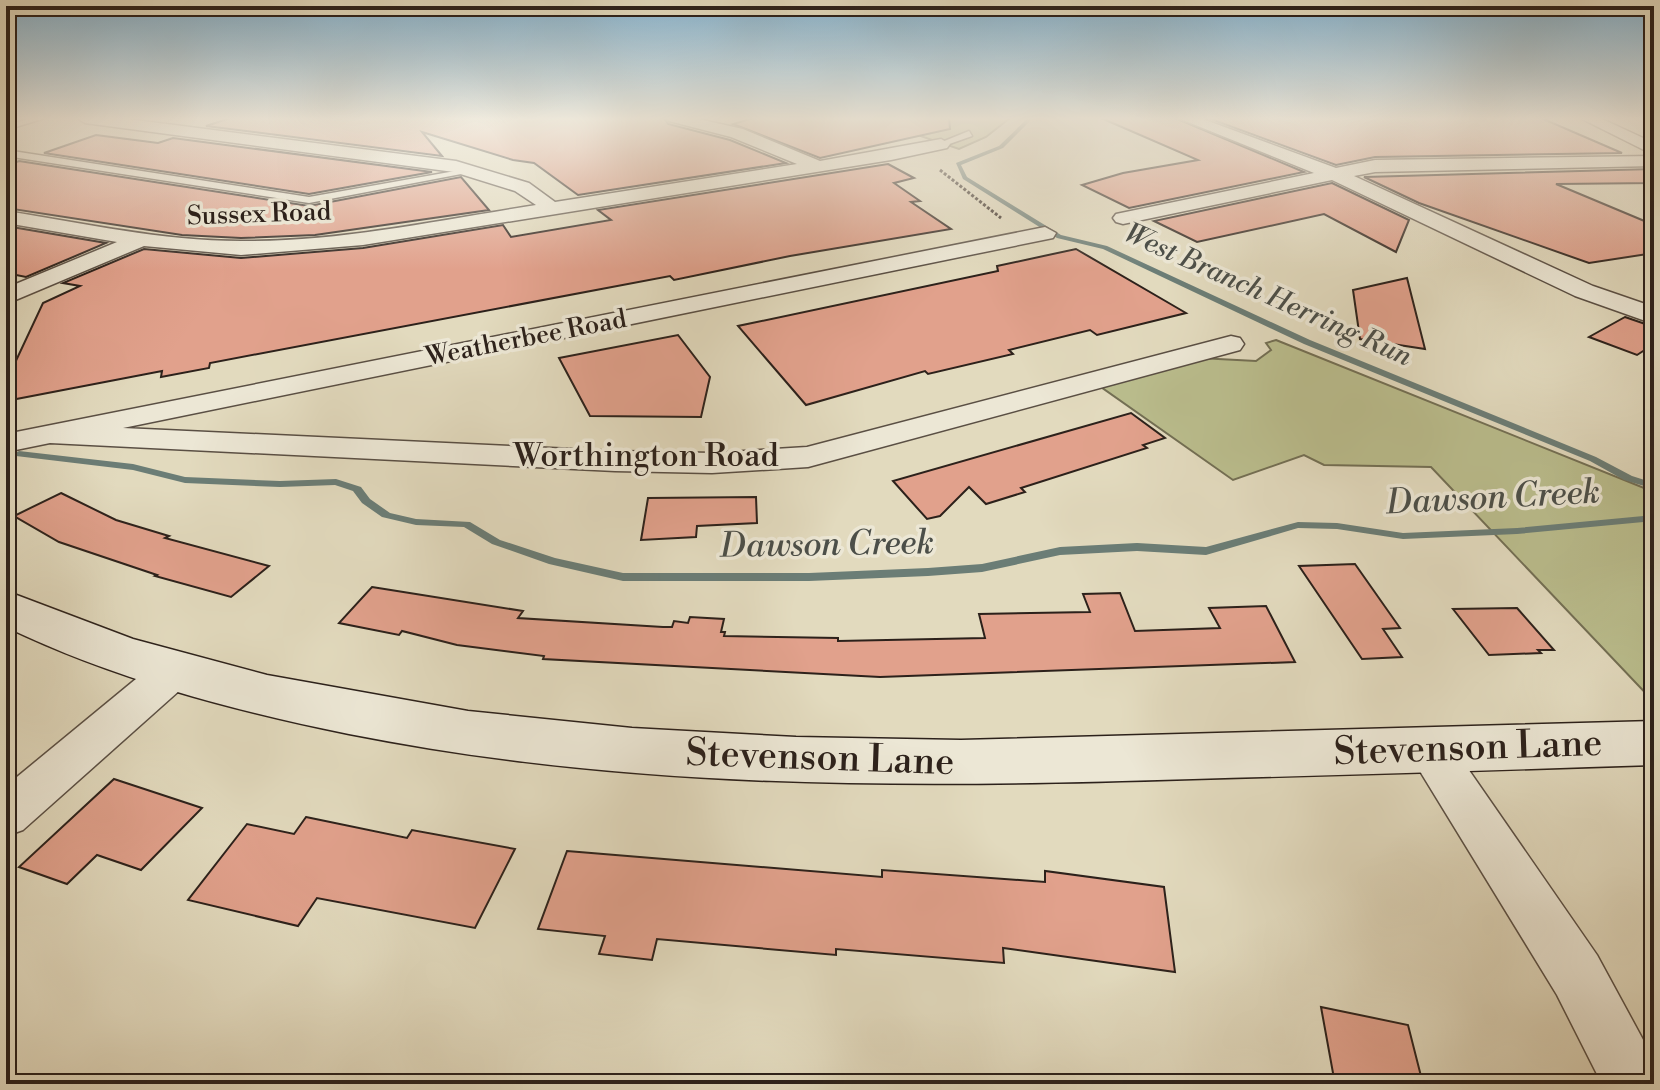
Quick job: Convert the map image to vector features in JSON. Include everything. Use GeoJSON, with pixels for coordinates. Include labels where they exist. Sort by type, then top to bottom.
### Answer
{"type":"FeatureCollection","features":[{"type":"Feature","properties":{"kind":"street"},"geometry":{"type":"LineString","coordinates":[[460,169],[522,187],[545,202],[550,209]]}},
{"type":"Feature","properties":{"kind":"street","name":"Sussex Road"},"geometry":{"type":"LineString","coordinates":[[6,217],[140,240],[212,247],[292,245],[363,238],[807,169]]}},
{"type":"Feature","properties":{"kind":"street"},"geometry":{"type":"LineString","coordinates":[[1320,169],[1584,291],[1654,316]]}},
{"type":"Feature","properties":{"kind":"street"},"geometry":{"type":"LineString","coordinates":[[1123,218],[1370,169]]}},
{"type":"Feature","properties":{"kind":"street","name":"Weatherbee Road"},"geometry":{"type":"LineString","coordinates":[[6,443],[1034,235]]}},
{"type":"Feature","properties":{"kind":"street"},"geometry":{"type":"LineString","coordinates":[[6,297],[140,240]]}},
{"type":"Feature","properties":{"kind":"street","name":"Worthington Road"},"geometry":{"type":"LineString","coordinates":[[47,434],[217,444],[698,463],[808,457],[1231,344]]}},
{"type":"Feature","properties":{"kind":"street"},"geometry":{"type":"LineString","coordinates":[[217,444],[250,393]]}},
{"type":"Feature","properties":{"kind":"street","name":"Stevenson Lane"},"geometry":{"type":"LineString","coordinates":[[6,607],[117,652],[174,671],[272,696],[414,725],[546,743],[696,756],[852,763],[961,763],[1654,743]]}},
{"type":"Feature","properties":{"kind":"street"},"geometry":{"type":"LineString","coordinates":[[6,815],[174,671]]}},
{"type":"Feature","properties":{"kind":"street"},"geometry":{"type":"LineString","coordinates":[[1430,750],[1577,975],[1634,1084]]}},
{"type":"Feature","properties":{"kind":"lane"},"geometry":{"type":"LineString","coordinates":[[108,169],[309,200],[472,171]]}},
{"type":"Feature","properties":{"kind":"path"},"geometry":{"type":"LineString","coordinates":[[938,169],[1034,235]]}},
{"type":"Feature","properties":{"kind":"green space"},"geometry":{"type":"Polygon","coordinates":[[[1276,340],[1654,492],[1654,702],[1431,467],[1324,465],[1304,455],[1233,480],[1101,387],[1199,358],[1256,361],[1271,350],[1266,343],[1276,340]]]}},
{"type":"Feature","properties":{"kind":"building"},"geometry":{"type":"Polygon","coordinates":[[[6,169],[70,169],[309,206],[461,177],[489,210],[315,235],[241,238],[182,235],[6,208],[6,169]]]}},
{"type":"Feature","properties":{"kind":"building"},"geometry":{"type":"Polygon","coordinates":[[[147,169],[408,169],[432,172],[309,194],[147,169]]]}},
{"type":"Feature","properties":{"kind":"building"},"geometry":{"type":"Polygon","coordinates":[[[542,169],[748,169],[578,195],[542,169]]]}},
{"type":"Feature","properties":{"kind":"building"},"geometry":{"type":"Polygon","coordinates":[[[857,169],[897,169],[914,178],[894,183],[920,201],[911,202],[951,229],[790,256],[674,280],[670,276],[210,363],[209,368],[161,377],[162,371],[6,401],[6,382],[43,303],[80,286],[63,283],[144,249],[241,258],[363,248],[503,225],[511,237],[611,220],[598,210],[857,169]]]}},
{"type":"Feature","properties":{"kind":"building"},"geometry":{"type":"Polygon","coordinates":[[[1147,169],[1297,169],[1304,172],[1129,208],[1082,185],[1147,169]]]}},
{"type":"Feature","properties":{"kind":"building"},"geometry":{"type":"Polygon","coordinates":[[[1654,169],[1654,183],[1556,184],[1654,225],[1654,253],[1589,263],[1419,203],[1364,177],[1654,169]]]}},
{"type":"Feature","properties":{"kind":"building"},"geometry":{"type":"Polygon","coordinates":[[[1332,183],[1409,220],[1396,252],[1324,214],[1197,242],[1154,221],[1332,183]]]}},
{"type":"Feature","properties":{"kind":"building"},"geometry":{"type":"Polygon","coordinates":[[[6,226],[106,243],[26,277],[6,273],[6,226]]]}},
{"type":"Feature","properties":{"kind":"building"},"geometry":{"type":"Polygon","coordinates":[[[1076,249],[1186,313],[1097,335],[1090,330],[1009,350],[1013,354],[928,374],[925,371],[806,405],[738,326],[998,271],[997,266],[1076,249]]]}},
{"type":"Feature","properties":{"kind":"building"},"geometry":{"type":"Polygon","coordinates":[[[1407,278],[1425,349],[1360,339],[1353,290],[1407,278]]]}},
{"type":"Feature","properties":{"kind":"building"},"geometry":{"type":"Polygon","coordinates":[[[1625,317],[1654,327],[1654,344],[1637,355],[1589,337],[1625,317]]]}},
{"type":"Feature","properties":{"kind":"building"},"geometry":{"type":"Polygon","coordinates":[[[678,335],[710,377],[701,417],[590,416],[559,358],[678,335]]]}},
{"type":"Feature","properties":{"kind":"building"},"geometry":{"type":"Polygon","coordinates":[[[1131,413],[1165,438],[1143,445],[1147,448],[1021,488],[1025,492],[986,504],[969,487],[940,516],[927,519],[893,481],[1131,413]]]}},
{"type":"Feature","properties":{"kind":"building"},"geometry":{"type":"Polygon","coordinates":[[[61,493],[116,520],[169,536],[165,538],[269,566],[231,597],[155,576],[59,542],[14,516],[61,493]]]}},
{"type":"Feature","properties":{"kind":"building"},"geometry":{"type":"Polygon","coordinates":[[[756,497],[757,523],[697,526],[696,537],[641,540],[648,498],[756,497]]]}},
{"type":"Feature","properties":{"kind":"building"},"geometry":{"type":"Polygon","coordinates":[[[1355,564],[1400,628],[1383,629],[1402,657],[1362,659],[1299,566],[1355,564]]]}},
{"type":"Feature","properties":{"kind":"building"},"geometry":{"type":"Polygon","coordinates":[[[372,587],[523,611],[518,618],[663,627],[672,627],[674,621],[688,623],[690,617],[724,619],[721,632],[725,632],[724,636],[838,638],[838,641],[985,638],[979,614],[1090,612],[1083,594],[1120,593],[1135,631],[1220,628],[1209,608],[1266,606],[1295,662],[880,677],[543,659],[544,656],[457,645],[402,631],[399,635],[339,623],[372,587]]]}},
{"type":"Feature","properties":{"kind":"building"},"geometry":{"type":"Polygon","coordinates":[[[1517,608],[1554,650],[1489,655],[1453,609],[1517,608]]]}},
{"type":"Feature","properties":{"kind":"building"},"geometry":{"type":"Polygon","coordinates":[[[114,779],[202,808],[141,870],[97,855],[67,884],[19,867],[114,779]]]}},
{"type":"Feature","properties":{"kind":"building"},"geometry":{"type":"Polygon","coordinates":[[[306,817],[407,838],[412,830],[515,849],[475,928],[317,898],[298,926],[188,900],[247,824],[294,834],[306,817]]]}},
{"type":"Feature","properties":{"kind":"building"},"geometry":{"type":"Polygon","coordinates":[[[567,851],[882,877],[882,870],[1045,882],[1045,871],[1164,887],[1175,972],[1003,948],[1004,963],[836,949],[836,955],[657,939],[652,960],[599,954],[605,936],[538,929],[567,851]]]}},
{"type":"Feature","properties":{"kind":"building"},"geometry":{"type":"Polygon","coordinates":[[[1321,1007],[1408,1025],[1423,1084],[1335,1084],[1321,1007]]]}},
{"type":"Feature","properties":{"kind":"waterway","name":"West Branch Herring Run"},"geometry":{"type":"LineString","coordinates":[[960,169],[965,178],[1059,237],[1105,247],[1307,342],[1593,459],[1628,478],[1654,486]]}},
{"type":"Feature","properties":{"kind":"waterway","name":"Dawson Creek"},"geometry":{"type":"LineString","coordinates":[[19,454],[133,467],[185,480],[280,484],[336,482],[357,489],[366,501],[386,515],[416,522],[466,524],[496,542],[553,561],[623,577],[809,577],[928,572],[982,568],[1060,551],[1137,547],[1206,551],[1298,525],[1337,526],[1403,536],[1517,531],[1654,518]]}}]}
